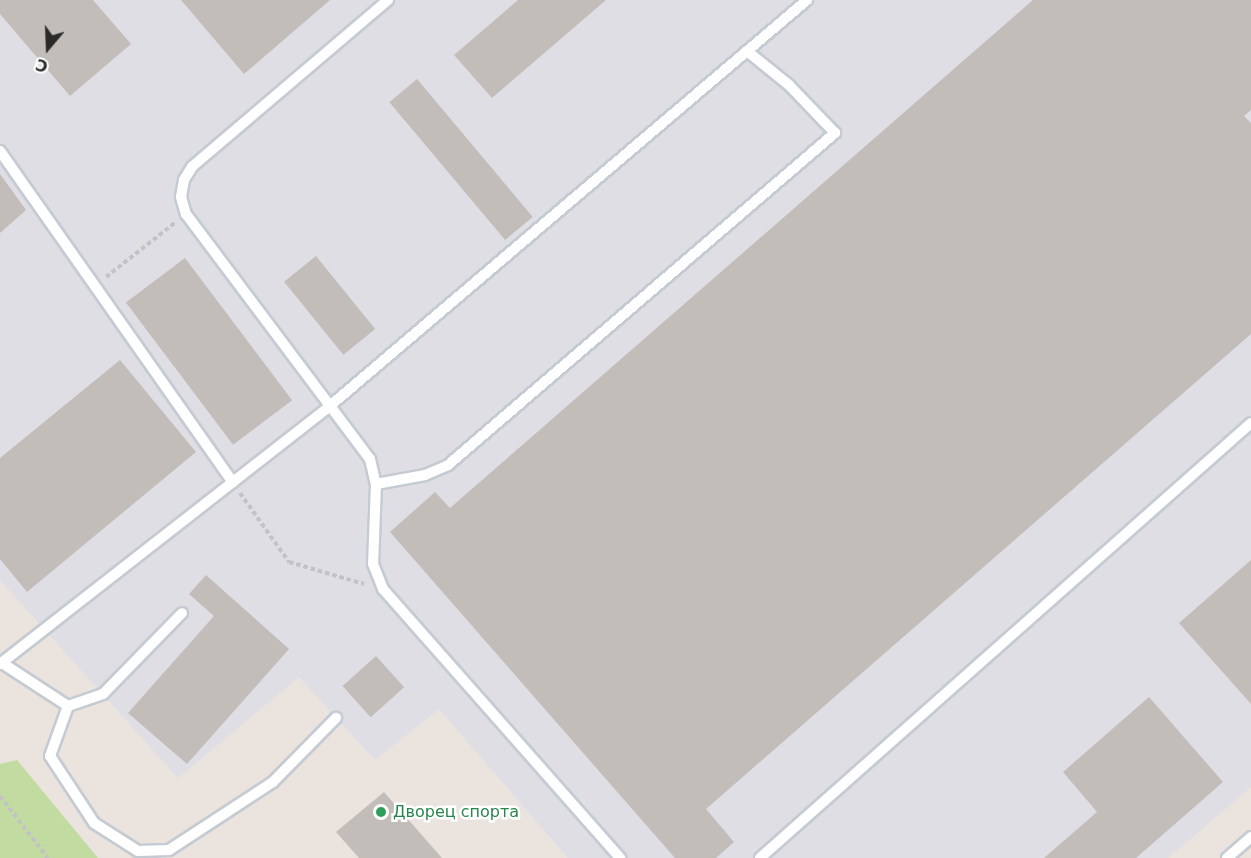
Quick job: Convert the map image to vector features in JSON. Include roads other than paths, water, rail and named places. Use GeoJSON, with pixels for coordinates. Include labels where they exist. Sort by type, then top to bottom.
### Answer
{"type":"FeatureCollection","features":[{"type":"Feature","properties":{"kind":"lane"},"geometry":{"type":"LineString","coordinates":[[388,0],[192,167],[184,180],[181,197],[186,214],[370,459],[376,484],[373,564],[383,589],[620,858]]}},
{"type":"Feature","properties":{"kind":"lane"},"geometry":{"type":"LineString","coordinates":[[69,706],[1,663],[331,405],[807,0]]}},
{"type":"Feature","properties":{"kind":"lane"},"geometry":{"type":"LineString","coordinates":[[376,484],[425,475],[448,465],[835,133],[789,85],[747,51]]}},
{"type":"Feature","properties":{"kind":"lane"},"geometry":{"type":"LineString","coordinates":[[0,151],[233,482]]}},
{"type":"Feature","properties":{"kind":"lane"},"geometry":{"type":"LineString","coordinates":[[760,858],[1251,423]]}},
{"type":"Feature","properties":{"kind":"lane"},"geometry":{"type":"LineString","coordinates":[[182,613],[103,694],[69,706],[50,756],[94,823],[138,851],[169,850],[273,782],[336,718]]}},
{"type":"Feature","properties":{"kind":"lane"},"geometry":{"type":"LineString","coordinates":[[1227,858],[1251,837]]}},
{"type":"Feature","properties":{"kind":"place","name":"Дворец спорта"},"geometry":{"type":"Point","coordinates":[381,812]}}]}
